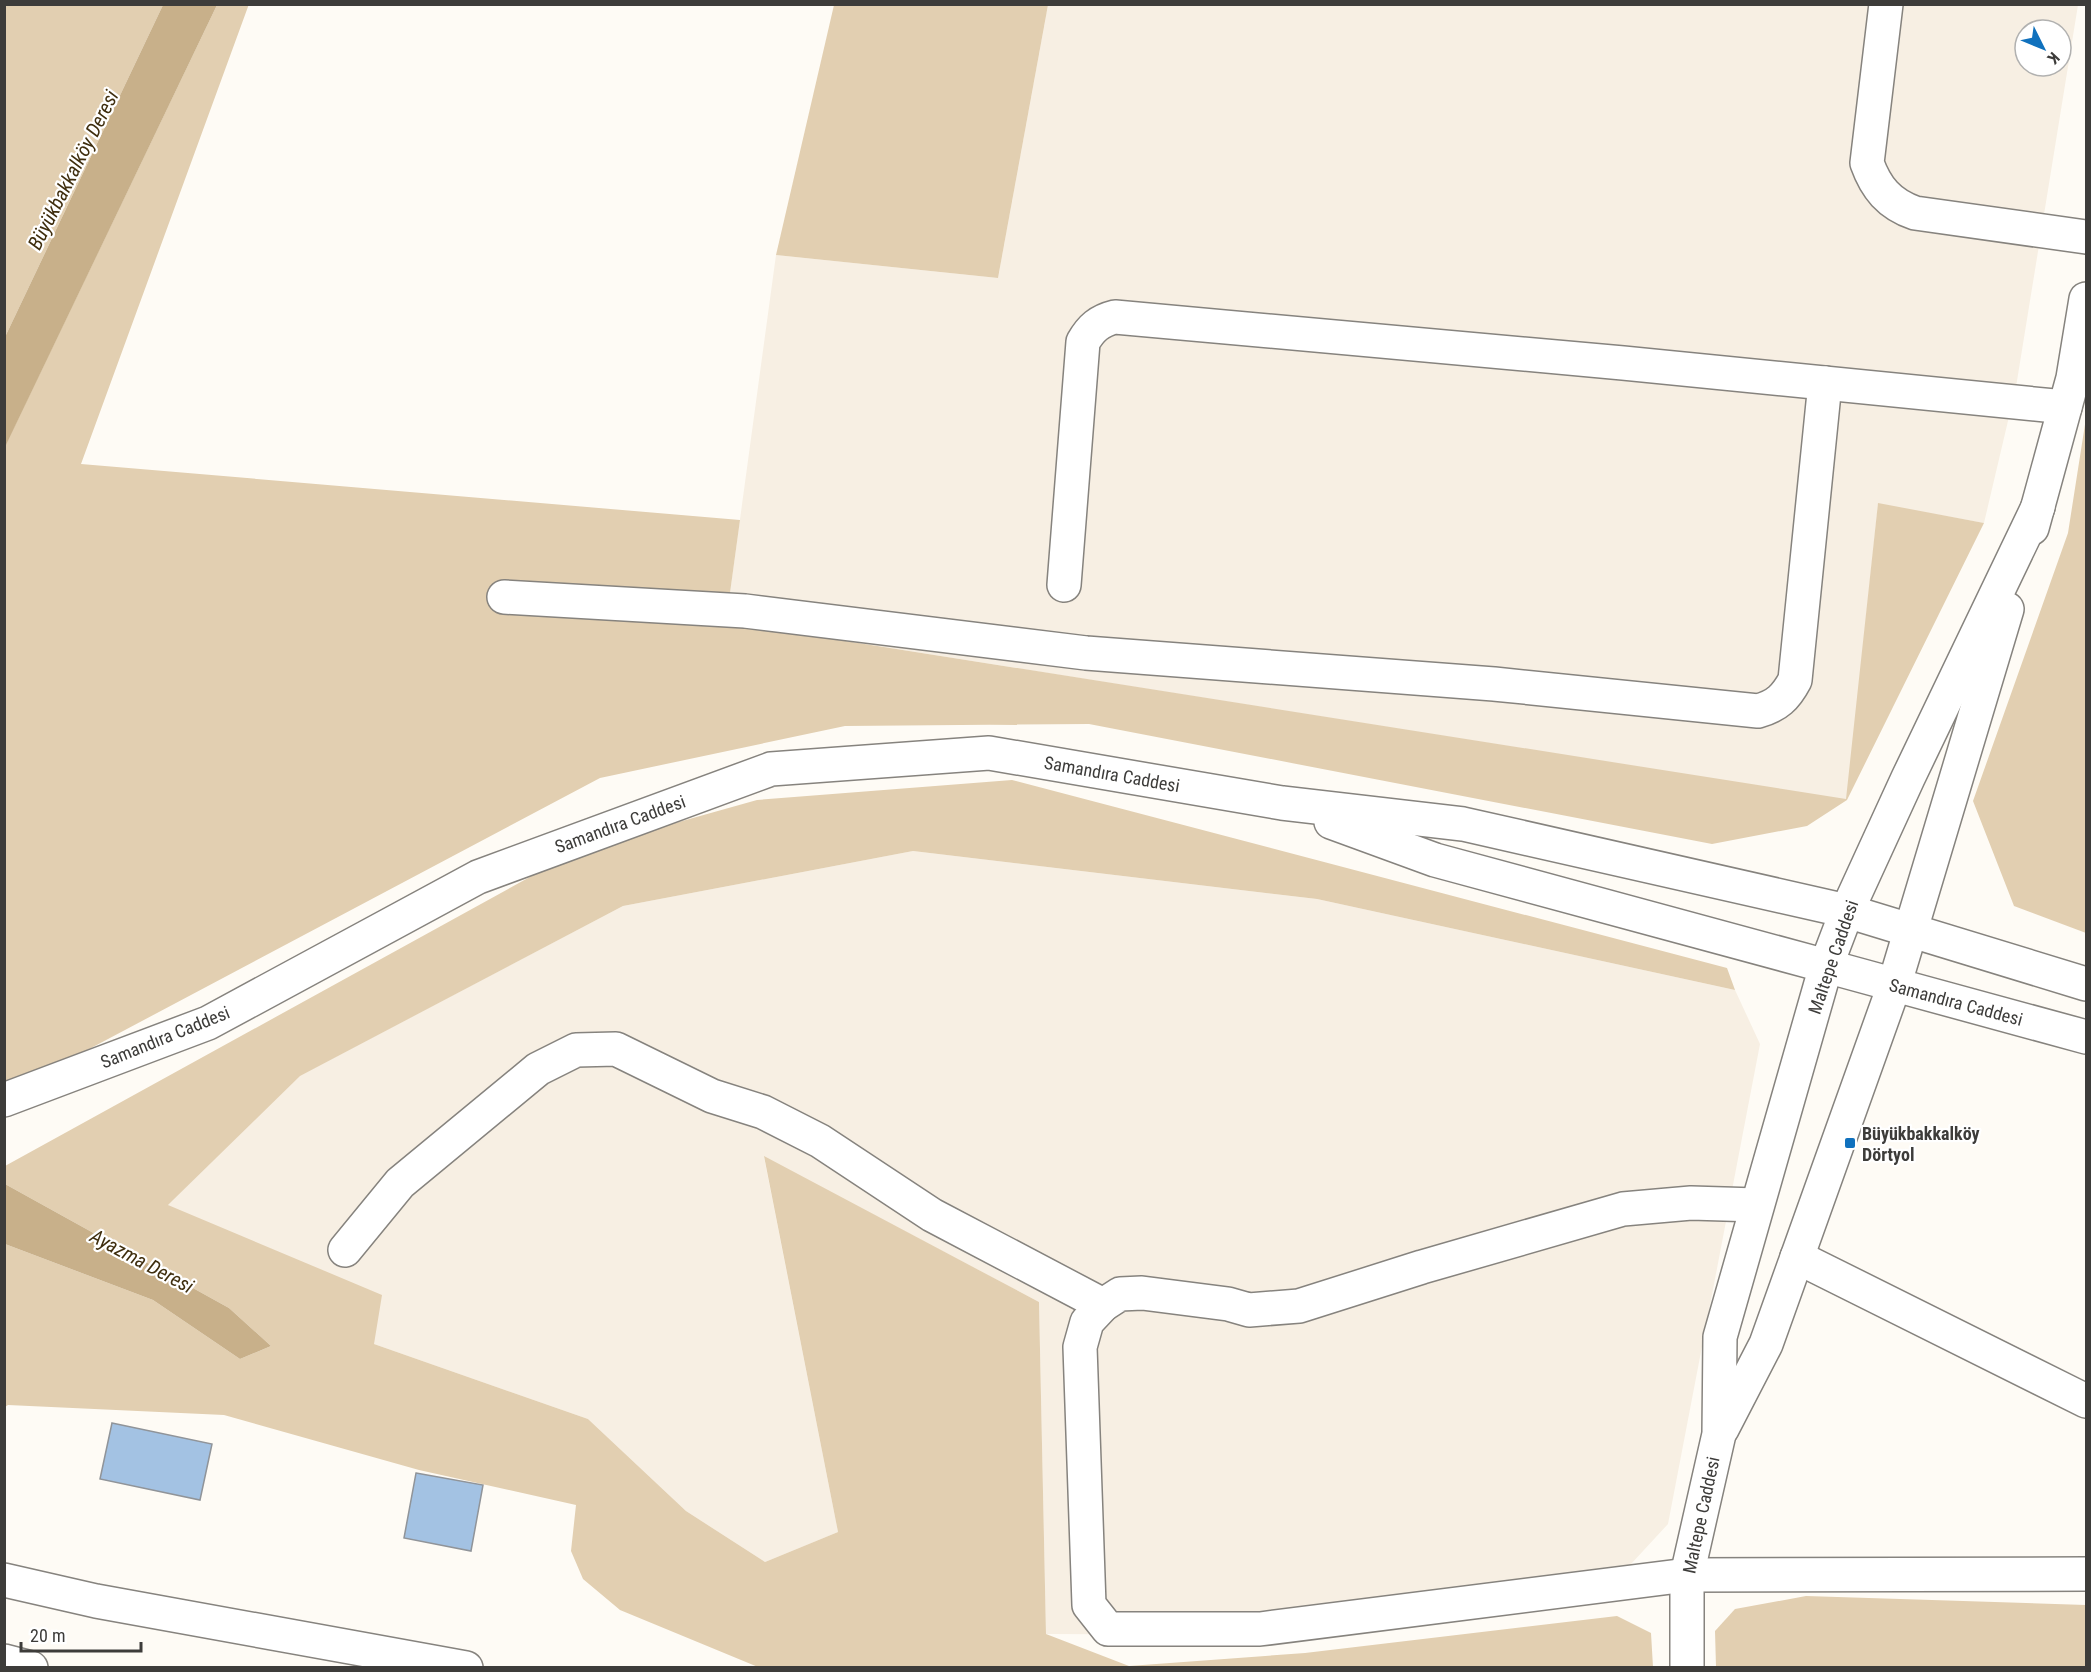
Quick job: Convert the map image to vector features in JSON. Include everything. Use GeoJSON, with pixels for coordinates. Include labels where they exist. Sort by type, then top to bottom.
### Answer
{"type":"FeatureCollection","features":[{"type":"Feature","properties":{"kind":"main road"},"geometry":{"type":"LineString","coordinates":[[1886,4],[1867,163],[1872,178],[1882,193],[1903,209],[1915,213],[2086,237]]}},
{"type":"Feature","properties":{"kind":"main road","name":"Maltepe Caddesi"},"geometry":{"type":"LineString","coordinates":[[1719,1434],[1766,1344],[1894,986],[2038,507],[2073,378],[2086,299]]}},
{"type":"Feature","properties":{"kind":"main road"},"geometry":{"type":"LineString","coordinates":[[1064,585],[1083,342],[1088,333],[1104,320],[1115,317],[2065,407]]}},
{"type":"Feature","properties":{"kind":"main road"},"geometry":{"type":"LineString","coordinates":[[504,597],[745,611],[1086,653],[1494,684],[1758,711],[1779,703],[1789,692],[1795,680],[1825,383]]}},
{"type":"Feature","properties":{"kind":"main road","name":"Maltepe Caddesi"},"geometry":{"type":"LineString","coordinates":[[1687,1668],[1686,1575],[1719,1434],[1720,1337],[1826,966],[1847,911],[1913,767],[2038,507]]}},
{"type":"Feature","properties":{"kind":"main road","name":"Samandıra Caddesi"},"geometry":{"type":"LineString","coordinates":[[4,1100],[208,1023],[478,877],[771,769],[989,753],[1282,803],[1435,860],[2086,1038]]}},
{"type":"Feature","properties":{"kind":"main road"},"geometry":{"type":"LineString","coordinates":[[1282,803],[1462,824],[1847,911],[2086,984]]}},
{"type":"Feature","properties":{"kind":"main road"},"geometry":{"type":"LineString","coordinates":[[345,1250],[400,1183],[538,1069],[576,1050],[616,1049],[712,1096],[763,1112],[820,1141],[932,1215],[1103,1305]]}},
{"type":"Feature","properties":{"kind":"main road"},"geometry":{"type":"LineString","coordinates":[[1757,1205],[1691,1203],[1623,1209],[1422,1267],[1299,1306],[1249,1310],[1228,1304],[1142,1293],[1120,1294],[1103,1305],[1087,1322],[1080,1347],[1089,1605],[1108,1629],[1260,1629],[1686,1575],[2086,1574]]}},
{"type":"Feature","properties":{"kind":"main road"},"geometry":{"type":"LineString","coordinates":[[1797,1257],[2086,1401]]}},
{"type":"Feature","properties":{"kind":"main road"},"geometry":{"type":"LineString","coordinates":[[4,1580],[96,1601],[466,1668]]}},
{"type":"Feature","properties":{"kind":"main road"},"geometry":{"type":"LineString","coordinates":[[4,1661],[32,1668]]}},
{"type":"Feature","properties":{"kind":"shaded area"},"geometry":{"type":"Polygon","coordinates":[[[249,4],[81,464],[740,520],[726,622],[1846,799],[1878,503],[1984,523],[1847,800],[1807,826],[1712,844],[1089,724],[845,726],[600,778],[76,1056],[5,1089],[4,448],[217,5],[249,4]]]}},
{"type":"Feature","properties":{"kind":"shaded area"},"geometry":{"type":"Polygon","coordinates":[[[5,5],[163,5],[5,337],[5,5]]]}},
{"type":"Feature","properties":{"kind":"shaded area"},"geometry":{"type":"Polygon","coordinates":[[[834,5],[1048,5],[998,278],[776,255],[834,5]]]}},
{"type":"Feature","properties":{"kind":"shaded area"},"geometry":{"type":"Polygon","coordinates":[[[1048,5],[2078,5],[2073,36],[2073,18],[2013,18],[2013,78],[2066,78],[2016,387],[1984,523],[1878,504],[1847,800],[726,622],[776,255],[998,278],[1048,5]]]}},
{"type":"Feature","properties":{"kind":"shaded area"},"geometry":{"type":"Polygon","coordinates":[[[2086,418],[2086,933],[2014,906],[1973,801],[2068,533],[2086,418]]]}},
{"type":"Feature","properties":{"kind":"shaded area"},"geometry":{"type":"Polygon","coordinates":[[[1012,780],[1727,968],[1735,990],[1317,899],[913,851],[623,906],[300,1076],[168,1205],[382,1295],[374,1344],[588,1419],[686,1511],[765,1562],[838,1532],[764,1156],[1039,1302],[1046,1634],[1129,1666],[1305,1653],[1617,1616],[1651,1633],[1653,1667],[758,1667],[620,1610],[583,1579],[571,1551],[576,1505],[419,1470],[224,1415],[8,1405],[5,1407],[5,1244],[153,1300],[240,1359],[271,1346],[229,1308],[5,1184],[5,1166],[579,850],[757,800],[1012,780]]]}},
{"type":"Feature","properties":{"kind":"shaded area"},"geometry":{"type":"Polygon","coordinates":[[[913,851],[1317,899],[1735,990],[1760,1044],[1668,1524],[1619,1577],[1275,1635],[1046,1634],[1039,1302],[764,1157],[838,1532],[765,1562],[686,1511],[588,1419],[374,1344],[168,1205],[299,1076],[623,906],[913,851]]]}},
{"type":"Feature","properties":{"kind":"shaded area"},"geometry":{"type":"Polygon","coordinates":[[[1806,1596],[2086,1605],[2086,1667],[1716,1667],[1715,1631],[1735,1609],[1806,1596]]]}},
{"type":"Feature","properties":{"kind":"water"},"geometry":{"type":"Polygon","coordinates":[[[163,5],[217,5],[5,447],[5,337],[163,5]]]}},
{"type":"Feature","properties":{"kind":"water","name":"Ayazma Deresi"},"geometry":{"type":"Polygon","coordinates":[[[5,1184],[229,1308],[271,1346],[240,1359],[153,1300],[5,1244],[5,1184]]]}},
{"type":"Feature","properties":{"kind":"building"},"geometry":{"type":"Polygon","coordinates":[[[112,1423],[212,1444],[200,1500],[100,1479],[112,1423]]]}},
{"type":"Feature","properties":{"kind":"building"},"geometry":{"type":"Polygon","coordinates":[[[416,1473],[483,1485],[471,1551],[404,1538],[416,1473]]]}},
{"type":"Feature","properties":{"kind":"place","name":"Büyükbakkalköy Dörtyol"},"geometry":{"type":"Point","coordinates":[1850,1143]}},
{"type":"Feature","properties":{"kind":"water label","name":"Büyükbakkalköy Deresi"},"geometry":{"type":"Point","coordinates":[73,170]}}]}
